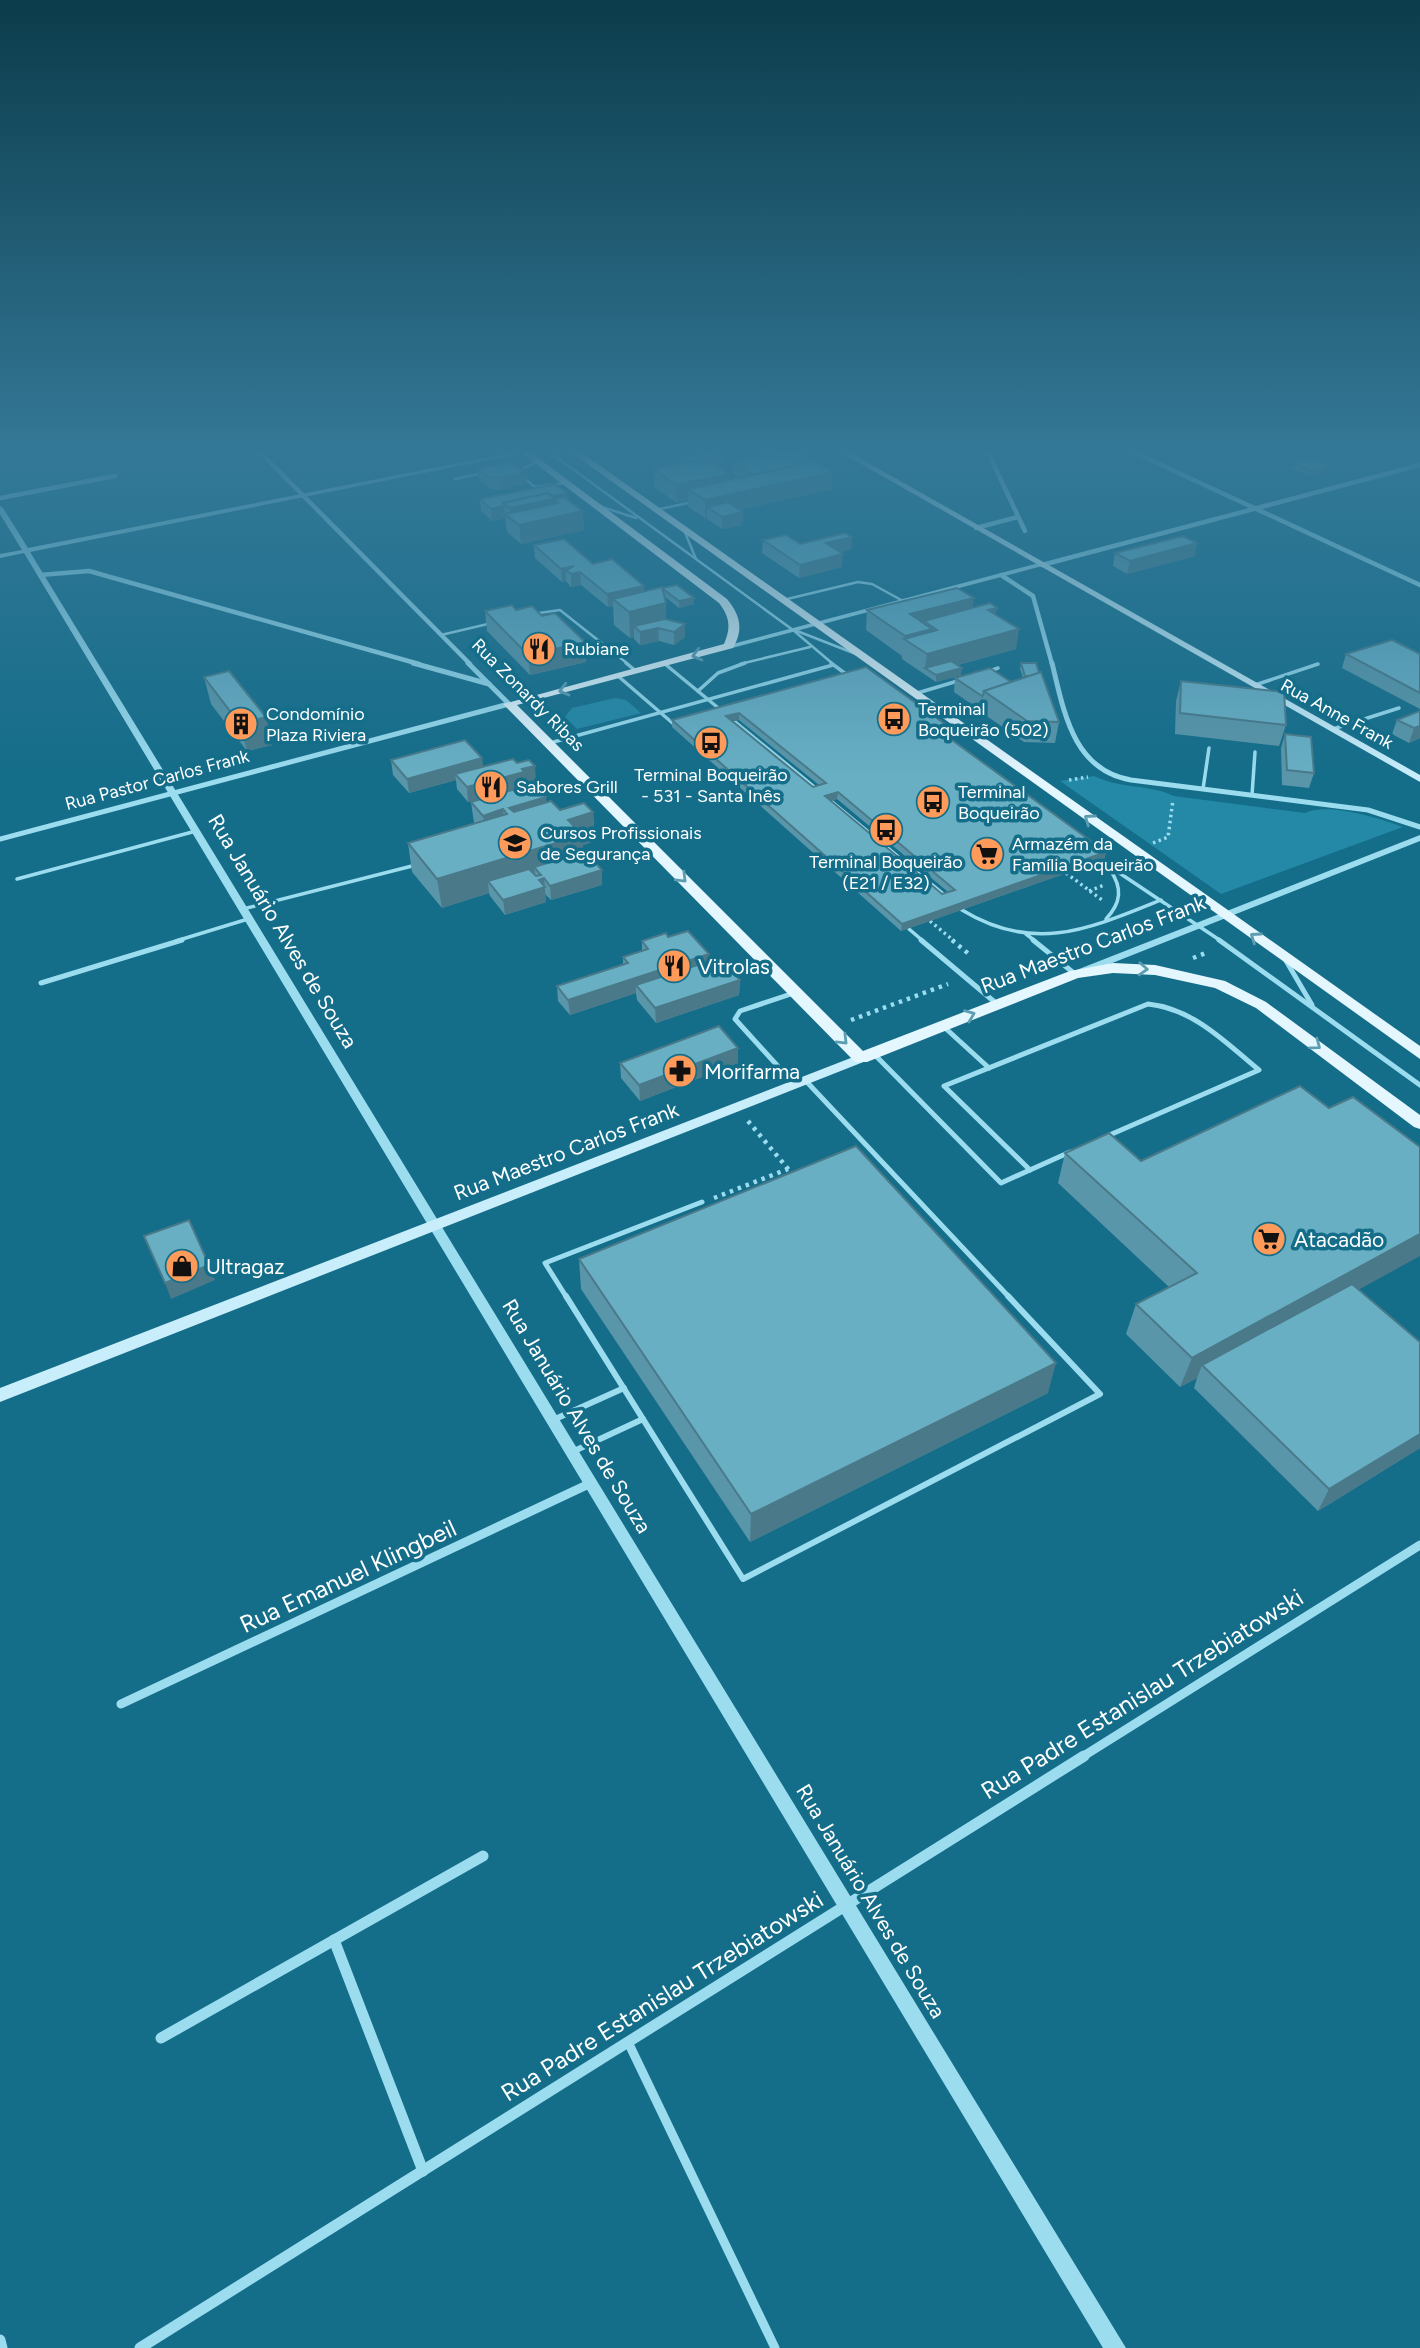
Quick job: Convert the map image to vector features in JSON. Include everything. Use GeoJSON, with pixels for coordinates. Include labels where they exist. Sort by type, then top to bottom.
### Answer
{"type":"FeatureCollection","features":[{"type":"Feature","properties":{"kind":"main road"},"geometry":{"type":"LineString","coordinates":[[665,558],[723,601],[735,619],[736,628],[729,646]]}},
{"type":"Feature","properties":{"kind":"main road"},"geometry":{"type":"LineString","coordinates":[[723,558],[1420,1054]]}},
{"type":"Feature","properties":{"kind":"main road","name":"Rua Anne Frank"},"geometry":{"type":"LineString","coordinates":[[1028,558],[1420,779]]}},
{"type":"Feature","properties":{"kind":"main road","name":"Rua Pastor Carlos Frank"},"geometry":{"type":"LineString","coordinates":[[509,704],[729,646]]}},
{"type":"Feature","properties":{"kind":"main road","name":"Rua Zonardy Ribas"},"geometry":{"type":"LineString","coordinates":[[509,704],[831,1028],[867,1056]]}},
{"type":"Feature","properties":{"kind":"main road"},"geometry":{"type":"LineString","coordinates":[[1075,974],[1113,968],[1155,970],[1198,977],[1220,984],[1261,1005],[1420,1123]]}},
{"type":"Feature","properties":{"kind":"main road","name":"Rua Maestro Carlos Frank"},"geometry":{"type":"LineString","coordinates":[[0,1395],[1075,974]]}},
{"type":"Feature","properties":{"kind":"street","name":"Rua Januário Alves de Souza"},"geometry":{"type":"LineString","coordinates":[[30,558],[1115,2348]]}},
{"type":"Feature","properties":{"kind":"street","name":"Rua Zonardy Ribas"},"geometry":{"type":"LineString","coordinates":[[364,558],[509,704]]}},
{"type":"Feature","properties":{"kind":"street","name":"Rua Pastor Carlos Frank"},"geometry":{"type":"LineString","coordinates":[[729,646],[1069,558]]}},
{"type":"Feature","properties":{"kind":"street"},"geometry":{"type":"LineString","coordinates":[[1360,558],[1420,585]]}},
{"type":"Feature","properties":{"kind":"street"},"geometry":{"type":"LineString","coordinates":[[40,575],[89,571],[489,684]]}},
{"type":"Feature","properties":{"kind":"street"},"geometry":{"type":"LineString","coordinates":[[1001,575],[1034,596],[1073,734],[1086,758],[1106,774],[1130,780],[1368,810],[1420,827]]}},
{"type":"Feature","properties":{"kind":"street","name":"Rua Pastor Carlos Frank"},"geometry":{"type":"LineString","coordinates":[[0,839],[509,704]]}},
{"type":"Feature","properties":{"kind":"street","name":"Rua Maestro Carlos Frank"},"geometry":{"type":"LineString","coordinates":[[1075,974],[1420,838]]}},
{"type":"Feature","properties":{"kind":"street","name":"Rua Emanuel Klingbeil"},"geometry":{"type":"LineString","coordinates":[[121,1704],[591,1483]]}},
{"type":"Feature","properties":{"kind":"street","name":"Rua Padre Estanislau Trzebiatowski"},"geometry":{"type":"LineString","coordinates":[[140,2348],[1420,1545]]}},
{"type":"Feature","properties":{"kind":"street"},"geometry":{"type":"LineString","coordinates":[[161,2038],[483,1856]]}},
{"type":"Feature","properties":{"kind":"street"},"geometry":{"type":"LineString","coordinates":[[334,1940],[423,2171]]}},
{"type":"Feature","properties":{"kind":"street"},"geometry":{"type":"LineString","coordinates":[[0,2340],[2,2348]]}},
{"type":"Feature","properties":{"kind":"lane"},"geometry":{"type":"LineString","coordinates":[[696,559],[793,630],[810,647],[851,678]]}},
{"type":"Feature","properties":{"kind":"lane"},"geometry":{"type":"LineString","coordinates":[[782,600],[859,582],[872,584],[903,601]]}},
{"type":"Feature","properties":{"kind":"lane"},"geometry":{"type":"LineString","coordinates":[[528,615],[560,610],[636,671]]}},
{"type":"Feature","properties":{"kind":"lane"},"geometry":{"type":"LineString","coordinates":[[441,635],[503,621]]}},
{"type":"Feature","properties":{"kind":"lane"},"geometry":{"type":"LineString","coordinates":[[793,630],[859,655]]}},
{"type":"Feature","properties":{"kind":"lane"},"geometry":{"type":"LineString","coordinates":[[698,691],[709,677],[725,669],[810,647]]}},
{"type":"Feature","properties":{"kind":"lane"},"geometry":{"type":"LineString","coordinates":[[665,664],[724,713]]}},
{"type":"Feature","properties":{"kind":"lane"},"geometry":{"type":"LineString","coordinates":[[1255,685],[1318,664]]}},
{"type":"Feature","properties":{"kind":"lane"},"geometry":{"type":"LineString","coordinates":[[548,743],[834,665]]}},
{"type":"Feature","properties":{"kind":"lane"},"geometry":{"type":"LineString","coordinates":[[976,675],[998,668]]}},
{"type":"Feature","properties":{"kind":"lane"},"geometry":{"type":"LineString","coordinates":[[618,676],[676,726]]}},
{"type":"Feature","properties":{"kind":"lane"},"geometry":{"type":"LineString","coordinates":[[914,694],[964,679]]}},
{"type":"Feature","properties":{"kind":"lane"},"geometry":{"type":"LineString","coordinates":[[1333,729],[1399,708]]}},
{"type":"Feature","properties":{"kind":"lane"},"geometry":{"type":"LineString","coordinates":[[734,721],[820,792]]}},
{"type":"Feature","properties":{"kind":"lane"},"geometry":{"type":"LineString","coordinates":[[1203,789],[1209,748]]}},
{"type":"Feature","properties":{"kind":"lane"},"geometry":{"type":"LineString","coordinates":[[1252,795],[1255,752]]}},
{"type":"Feature","properties":{"kind":"lane"},"geometry":{"type":"LineString","coordinates":[[831,801],[949,899]]}},
{"type":"Feature","properties":{"kind":"lane"},"geometry":{"type":"LineString","coordinates":[[16,879],[196,831]]}},
{"type":"Feature","properties":{"kind":"lane"},"geometry":{"type":"LineString","coordinates":[[1097,924],[1115,910],[1121,894],[1118,880],[1103,862],[1199,925],[1420,1085]]}},
{"type":"Feature","properties":{"kind":"lane"},"geometry":{"type":"LineString","coordinates":[[243,909],[424,863]]}},
{"type":"Feature","properties":{"kind":"lane"},"geometry":{"type":"LineString","coordinates":[[962,910],[993,926],[1026,934],[1072,933],[1161,900]]}},
{"type":"Feature","properties":{"kind":"lane"},"geometry":{"type":"LineString","coordinates":[[41,983],[249,919]]}},
{"type":"Feature","properties":{"kind":"lane"},"geometry":{"type":"LineString","coordinates":[[909,929],[997,1004]]}},
{"type":"Feature","properties":{"kind":"lane"},"geometry":{"type":"LineString","coordinates":[[1026,934],[1075,974]]}},
{"type":"Feature","properties":{"kind":"lane"},"geometry":{"type":"LineString","coordinates":[[1285,958],[1314,1008]]}},
{"type":"Feature","properties":{"kind":"lane"},"geometry":{"type":"LineString","coordinates":[[702,1202],[545,1263],[743,1579],[1100,1394],[800,1082],[735,1019],[740,1011],[796,992]]}},
{"type":"Feature","properties":{"kind":"lane"},"geometry":{"type":"LineString","coordinates":[[1030,1170],[944,1086],[1148,1004],[1163,1004],[1186,1013],[1259,1070],[1102,1139]]}},
{"type":"Feature","properties":{"kind":"lane"},"geometry":{"type":"LineString","coordinates":[[943,1026],[989,1068]]}},
{"type":"Feature","properties":{"kind":"lane"},"geometry":{"type":"LineString","coordinates":[[867,1056],[1001,1182],[1077,1150]]}},
{"type":"Feature","properties":{"kind":"lane"},"geometry":{"type":"LineString","coordinates":[[553,1420],[624,1388]]}},
{"type":"Feature","properties":{"kind":"lane"},"geometry":{"type":"LineString","coordinates":[[572,1452],[643,1419]]}},
{"type":"Feature","properties":{"kind":"lane"},"geometry":{"type":"LineString","coordinates":[[628,2042],[775,2348]]}},
{"type":"Feature","properties":{"kind":"path"},"geometry":{"type":"LineString","coordinates":[[1161,848],[1153,843],[1168,837],[1175,786]]}},
{"type":"Feature","properties":{"kind":"path"},"geometry":{"type":"LineString","coordinates":[[1066,873],[1107,904]]}},
{"type":"Feature","properties":{"kind":"path"},"geometry":{"type":"LineString","coordinates":[[930,921],[970,955]]}},
{"type":"Feature","properties":{"kind":"path"},"geometry":{"type":"LineString","coordinates":[[1189,960],[1206,953]]}},
{"type":"Feature","properties":{"kind":"path"},"geometry":{"type":"LineString","coordinates":[[831,1028],[948,984]]}},
{"type":"Feature","properties":{"kind":"path"},"geometry":{"type":"LineString","coordinates":[[736,1107],[802,1185]]}},
{"type":"Feature","properties":{"kind":"path"},"geometry":{"type":"LineString","coordinates":[[702,1202],[788,1168]]}},
{"type":"Feature","properties":{"kind":"shaded area"},"geometry":{"type":"Polygon","coordinates":[[[615,698],[626,700],[641,713],[577,729],[565,717],[572,708],[615,698]]]}},
{"type":"Feature","properties":{"kind":"shaded area"},"geometry":{"type":"Polygon","coordinates":[[[1094,776],[1174,796],[1305,813],[1326,809],[1339,810],[1403,827],[1221,894],[1060,781],[1094,776]]]}},
{"type":"Feature","properties":{"kind":"building"},"geometry":{"type":"Polygon","coordinates":[[[548,558],[586,558],[593,564],[612,559],[644,586],[607,594],[580,572],[571,574],[566,570],[574,566],[561,569],[548,558]]]}},
{"type":"Feature","properties":{"kind":"building"},"geometry":{"type":"Polygon","coordinates":[[[789,558],[829,558],[800,565],[789,558]]]}},
{"type":"Feature","properties":{"kind":"building"},"geometry":{"type":"Polygon","coordinates":[[[1124,558],[1143,558],[1130,561],[1124,558]]]}},
{"type":"Feature","properties":{"kind":"building"},"geometry":{"type":"Polygon","coordinates":[[[677,585],[694,598],[679,601],[662,588],[677,585]]]}},
{"type":"Feature","properties":{"kind":"building"},"geometry":{"type":"Polygon","coordinates":[[[662,587],[666,603],[629,612],[613,599],[662,587]]]}},
{"type":"Feature","properties":{"kind":"building"},"geometry":{"type":"Polygon","coordinates":[[[957,588],[974,598],[910,614],[932,629],[905,636],[867,610],[957,588]]]}},
{"type":"Feature","properties":{"kind":"building"},"geometry":{"type":"Polygon","coordinates":[[[990,603],[997,608],[988,610],[1019,629],[927,654],[904,639],[937,630],[924,621],[990,603]]]}},
{"type":"Feature","properties":{"kind":"building"},"geometry":{"type":"Polygon","coordinates":[[[512,605],[516,610],[532,606],[542,616],[555,613],[585,642],[528,655],[485,611],[512,605]]]}},
{"type":"Feature","properties":{"kind":"building"},"geometry":{"type":"Polygon","coordinates":[[[665,619],[685,624],[674,632],[658,628],[640,632],[634,626],[665,619]]]}},
{"type":"Feature","properties":{"kind":"building"},"geometry":{"type":"Polygon","coordinates":[[[1392,640],[1420,654],[1420,693],[1346,654],[1392,640]]]}},
{"type":"Feature","properties":{"kind":"building"},"geometry":{"type":"Polygon","coordinates":[[[951,661],[962,668],[936,675],[925,668],[951,661]]]}},
{"type":"Feature","properties":{"kind":"building"},"geometry":{"type":"Polygon","coordinates":[[[1021,663],[1036,663],[1039,673],[1025,676],[1021,663]]]}},
{"type":"Feature","properties":{"kind":"building","name":"Terminal Boqueirão"},"geometry":{"type":"Polygon","coordinates":[[[866,667],[945,724],[934,727],[1106,852],[902,924],[672,720],[866,667]],[[739,713],[726,716],[813,787],[826,783],[739,713]],[[838,792],[825,796],[942,894],[955,890],[838,792]]]}},
{"type":"Feature","properties":{"kind":"building"},"geometry":{"type":"Polygon","coordinates":[[[990,668],[1011,682],[984,691],[982,696],[955,678],[990,668]]]}},
{"type":"Feature","properties":{"kind":"building"},"geometry":{"type":"Polygon","coordinates":[[[229,671],[266,717],[240,724],[204,677],[229,671]]]}},
{"type":"Feature","properties":{"kind":"building"},"geometry":{"type":"Polygon","coordinates":[[[1041,672],[1059,722],[1027,721],[984,691],[1041,672]]]}},
{"type":"Feature","properties":{"kind":"building"},"geometry":{"type":"Polygon","coordinates":[[[1181,681],[1284,692],[1286,725],[1180,713],[1181,681]]]}},
{"type":"Feature","properties":{"kind":"building"},"geometry":{"type":"Polygon","coordinates":[[[1420,711],[1420,726],[1414,728],[1397,720],[1420,711]]]}},
{"type":"Feature","properties":{"kind":"building"},"geometry":{"type":"Polygon","coordinates":[[[1285,734],[1311,737],[1314,773],[1287,770],[1285,734]]]}},
{"type":"Feature","properties":{"kind":"building"},"geometry":{"type":"Polygon","coordinates":[[[465,740],[482,758],[407,779],[391,760],[465,740]]]}},
{"type":"Feature","properties":{"kind":"building"},"geometry":{"type":"Polygon","coordinates":[[[513,759],[517,763],[529,760],[535,766],[522,769],[524,772],[467,787],[455,774],[513,759]]]}},
{"type":"Feature","properties":{"kind":"building"},"geometry":{"type":"Polygon","coordinates":[[[533,784],[546,797],[509,808],[514,812],[551,801],[560,810],[584,803],[593,812],[568,820],[582,835],[437,879],[408,843],[507,814],[503,809],[483,816],[471,802],[533,784]]]}},
{"type":"Feature","properties":{"kind":"building"},"geometry":{"type":"Polygon","coordinates":[[[585,852],[602,870],[550,886],[544,878],[539,880],[545,887],[503,900],[488,881],[529,869],[536,876],[541,875],[534,867],[585,852]]]}},
{"type":"Feature","properties":{"kind":"building"},"geometry":{"type":"Polygon","coordinates":[[[688,931],[709,954],[568,1000],[557,986],[628,963],[623,957],[648,949],[642,941],[666,933],[668,937],[688,931]]]}},
{"type":"Feature","properties":{"kind":"building"},"geometry":{"type":"Polygon","coordinates":[[[719,958],[740,980],[655,1008],[636,985],[719,958]]]}},
{"type":"Feature","properties":{"kind":"building"},"geometry":{"type":"Polygon","coordinates":[[[719,1026],[738,1048],[639,1085],[620,1063],[719,1026]]]}},
{"type":"Feature","properties":{"kind":"building","name":"Atacadão"},"geometry":{"type":"Polygon","coordinates":[[[1300,1086],[1329,1108],[1353,1097],[1420,1147],[1420,1234],[1192,1358],[1136,1304],[1197,1273],[1065,1153],[1109,1133],[1141,1161],[1300,1086]]]}},
{"type":"Feature","properties":{"kind":"building"},"geometry":{"type":"Polygon","coordinates":[[[856,1146],[1056,1363],[751,1514],[579,1259],[856,1146]]]}},
{"type":"Feature","properties":{"kind":"building","name":"Ultragaz"},"geometry":{"type":"Polygon","coordinates":[[[189,1220],[209,1265],[165,1283],[144,1236],[189,1220]]]}},
{"type":"Feature","properties":{"kind":"building"},"geometry":{"type":"Polygon","coordinates":[[[1352,1284],[1420,1342],[1420,1434],[1329,1489],[1202,1365],[1352,1284]]]}},
{"type":"Feature","properties":{"kind":"place","name":"Rubiane"},"geometry":{"type":"Point","coordinates":[539,649]}},
{"type":"Feature","properties":{"kind":"place","name":"Terminal Boqueirão (502)"},"geometry":{"type":"Point","coordinates":[894,719]}},
{"type":"Feature","properties":{"kind":"place","name":"Condomínio Plaza Riviera"},"geometry":{"type":"Point","coordinates":[241,724]}},
{"type":"Feature","properties":{"kind":"place","name":"Terminal Boqueirão - 531 - Santa Inês"},"geometry":{"type":"Point","coordinates":[711,743]}},
{"type":"Feature","properties":{"kind":"place","name":"Sabores Grill"},"geometry":{"type":"Point","coordinates":[491,787]}},
{"type":"Feature","properties":{"kind":"place","name":"Terminal Boqueirão"},"geometry":{"type":"Point","coordinates":[933,802]}},
{"type":"Feature","properties":{"kind":"place","name":"Terminal Boqueirão (E21 / E32)"},"geometry":{"type":"Point","coordinates":[886,830]}},
{"type":"Feature","properties":{"kind":"place","name":"Cursos Profissionais de Segurança"},"geometry":{"type":"Point","coordinates":[515,843]}},
{"type":"Feature","properties":{"kind":"place","name":"Armazém da Família Boqueirão"},"geometry":{"type":"Point","coordinates":[987,854]}},
{"type":"Feature","properties":{"kind":"place","name":"Vitrolas"},"geometry":{"type":"Point","coordinates":[674,966]}},
{"type":"Feature","properties":{"kind":"place","name":"Morifarma"},"geometry":{"type":"Point","coordinates":[680,1071]}},
{"type":"Feature","properties":{"kind":"place","name":"Atacadão"},"geometry":{"type":"Point","coordinates":[1269,1239]}},
{"type":"Feature","properties":{"kind":"place","name":"Ultragaz"},"geometry":{"type":"Point","coordinates":[182,1266]}}]}
